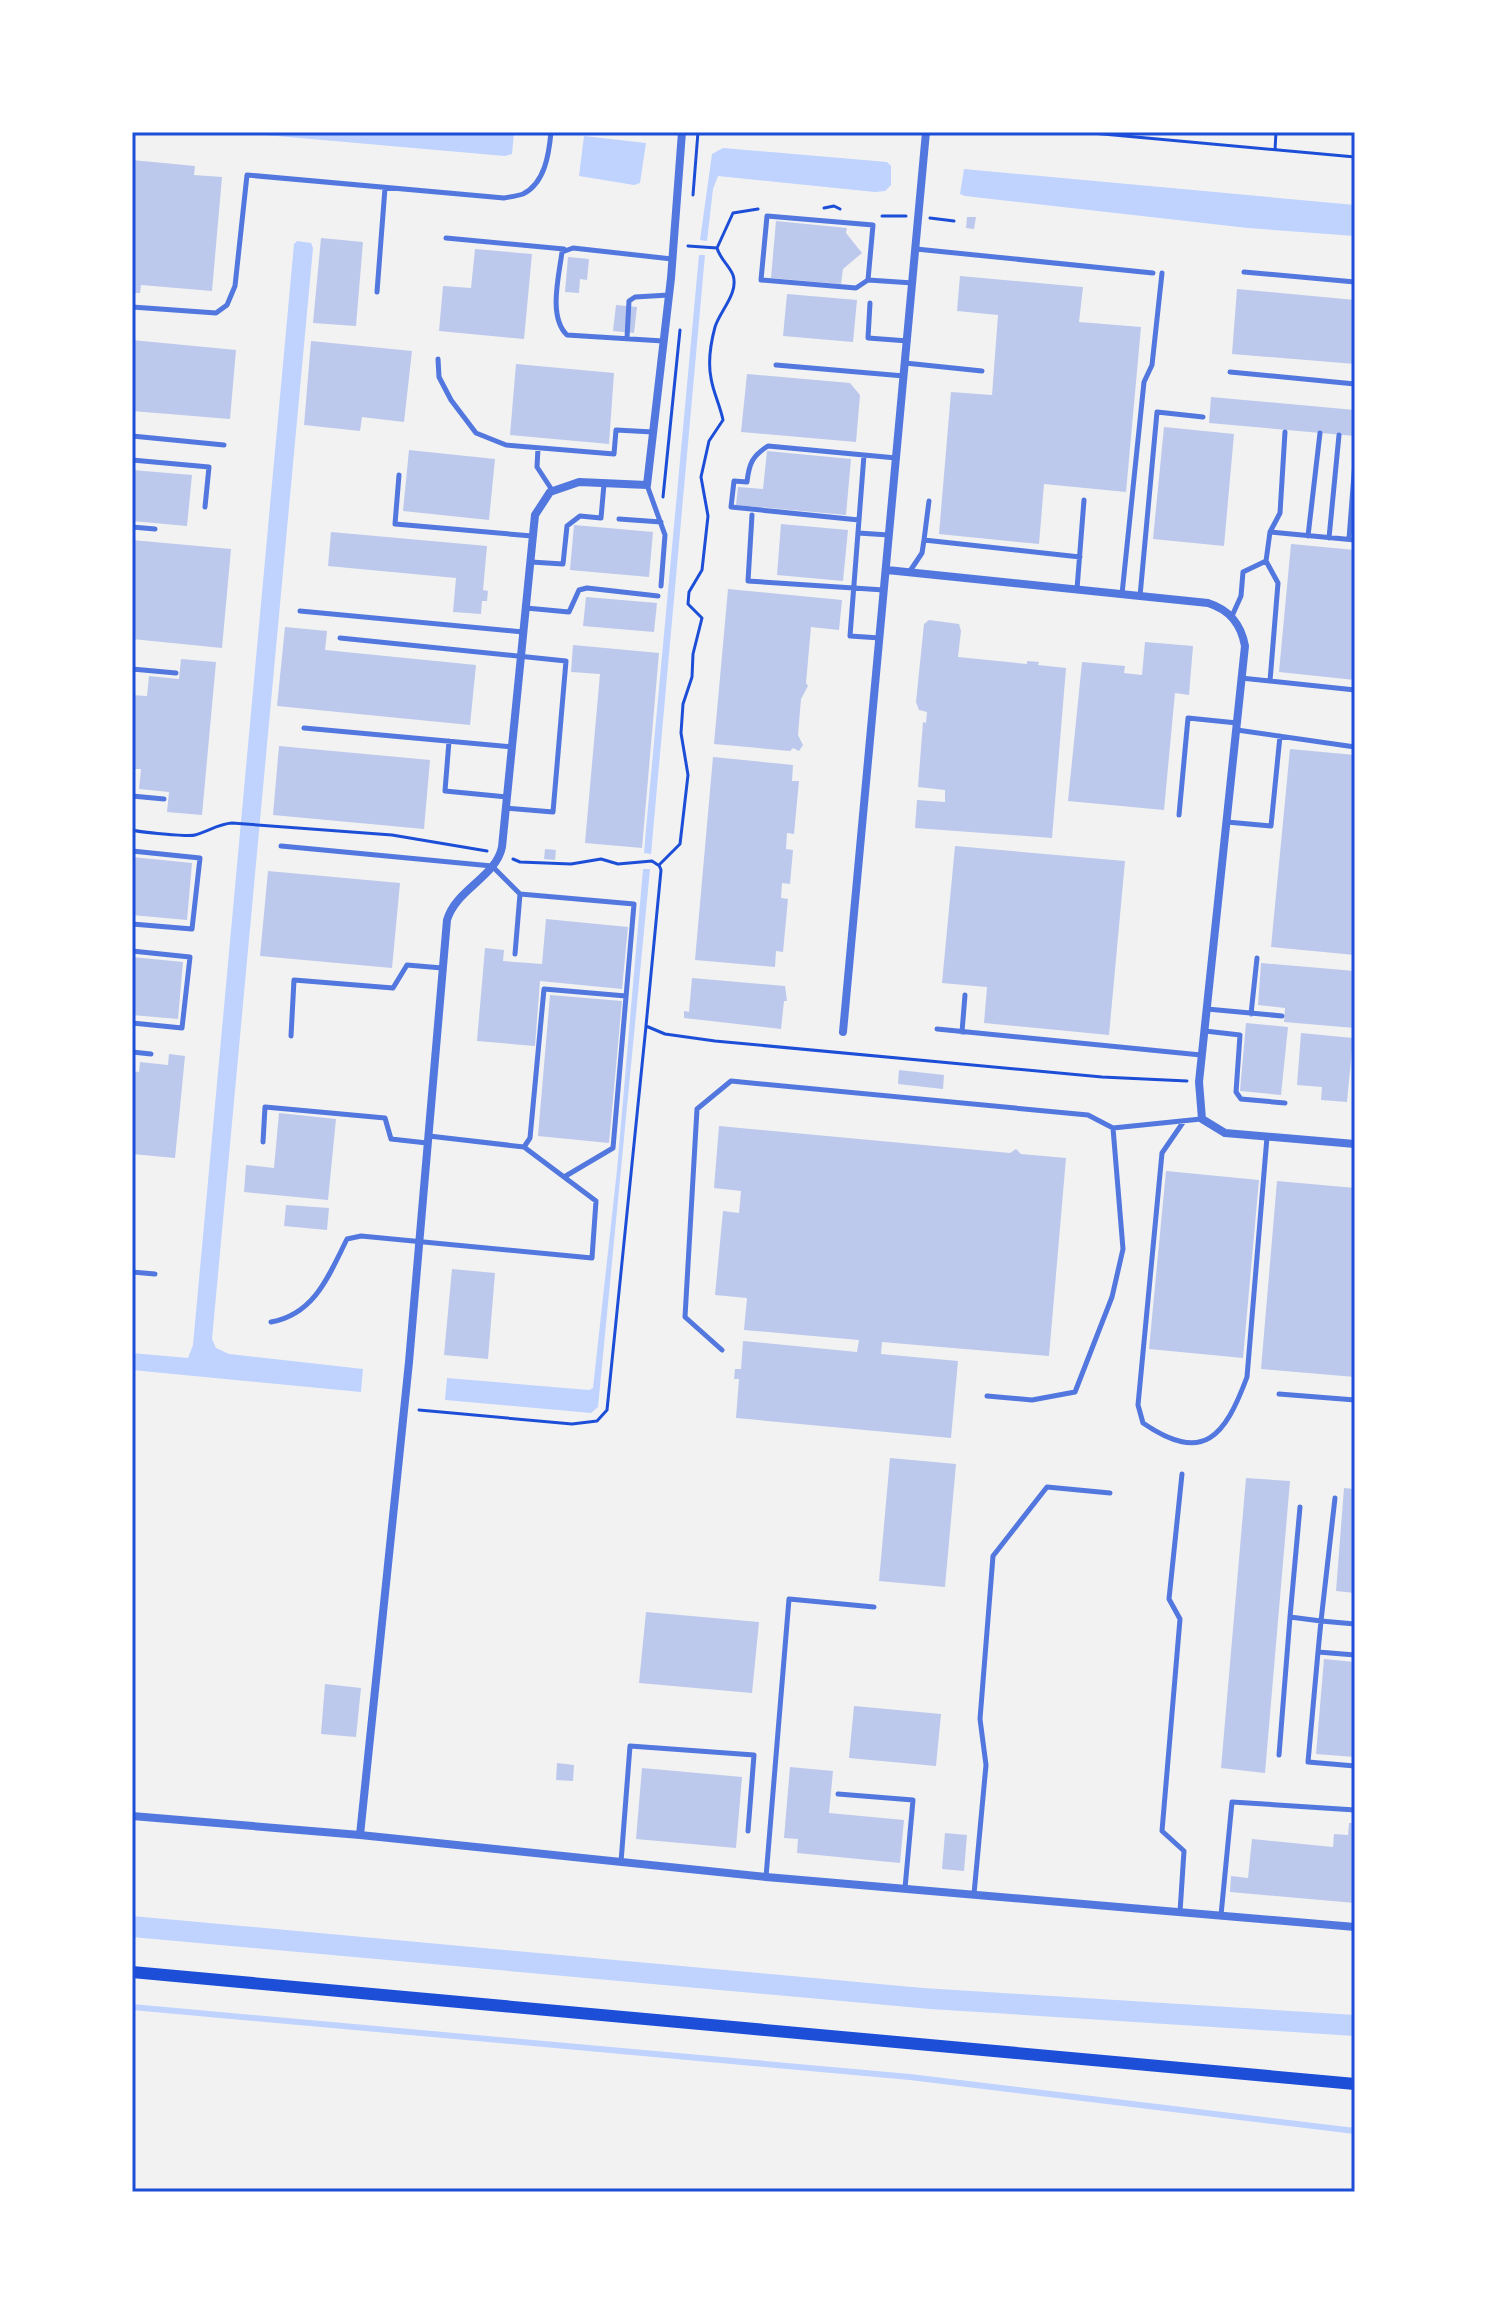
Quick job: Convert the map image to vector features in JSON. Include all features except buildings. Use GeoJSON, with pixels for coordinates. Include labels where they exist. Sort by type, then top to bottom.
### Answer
{"type":"FeatureCollection","features":[{"type":"Feature","properties":{"kind":"main road"},"geometry":{"type":"LineString","coordinates":[[132,1972],[1355,2084]]}},
{"type":"Feature","properties":{"kind":"street"},"geometry":{"type":"LineString","coordinates":[[360,1835],[404,1409],[442,968],[450,908],[501,853],[535,515],[553,491],[579,482],[647,485],[669,295],[682,132]]}},
{"type":"Feature","properties":{"kind":"street"},"geometry":{"type":"LineString","coordinates":[[843,1032],[926,132]]}},
{"type":"Feature","properties":{"kind":"street"},"geometry":{"type":"LineString","coordinates":[[887,570],[1208,603],[1232,616],[1239,625],[1245,646],[1201,1055],[1199,1082],[1202,1119],[1225,1133],[1355,1144]]}},
{"type":"Feature","properties":{"kind":"street"},"geometry":{"type":"LineString","coordinates":[[132,1816],[360,1835],[766,1877],[1355,1927]]}},
{"type":"Feature","properties":{"kind":"lane"},"geometry":{"type":"LineString","coordinates":[[132,307],[216,313],[227,305],[235,286],[247,175],[504,198],[524,193],[548,162],[551,132]]}},
{"type":"Feature","properties":{"kind":"lane"},"geometry":{"type":"LineString","coordinates":[[377,292],[385,188]]}},
{"type":"Feature","properties":{"kind":"lane"},"geometry":{"type":"LineString","coordinates":[[868,280],[873,225],[767,216],[761,280],[856,288],[868,280],[913,283]]}},
{"type":"Feature","properties":{"kind":"lane"},"geometry":{"type":"LineString","coordinates":[[446,238],[672,259]]}},
{"type":"Feature","properties":{"kind":"lane"},"geometry":{"type":"LineString","coordinates":[[916,249],[1153,273]]}},
{"type":"Feature","properties":{"kind":"lane"},"geometry":{"type":"LineString","coordinates":[[567,250],[562,252],[557,305],[560,328],[567,335],[664,341]]}},
{"type":"Feature","properties":{"kind":"lane"},"geometry":{"type":"LineString","coordinates":[[1244,272],[1355,282]]}},
{"type":"Feature","properties":{"kind":"lane"},"geometry":{"type":"LineString","coordinates":[[1122,594],[1144,382],[1152,365],[1162,273]]}},
{"type":"Feature","properties":{"kind":"lane"},"geometry":{"type":"LineString","coordinates":[[627,338],[629,301],[635,297],[669,295]]}},
{"type":"Feature","properties":{"kind":"lane"},"geometry":{"type":"LineString","coordinates":[[870,303],[868,338],[908,341]]}},
{"type":"Feature","properties":{"kind":"lane"},"geometry":{"type":"LineString","coordinates":[[438,359],[439,377],[445,389],[476,433],[506,445],[614,454],[616,430],[653,432]]}},
{"type":"Feature","properties":{"kind":"lane"},"geometry":{"type":"LineString","coordinates":[[905,363],[982,371]]}},
{"type":"Feature","properties":{"kind":"lane"},"geometry":{"type":"LineString","coordinates":[[776,365],[904,376]]}},
{"type":"Feature","properties":{"kind":"lane"},"geometry":{"type":"LineString","coordinates":[[1230,372],[1355,384]]}},
{"type":"Feature","properties":{"kind":"lane"},"geometry":{"type":"LineString","coordinates":[[1140,596],[1157,412],[1203,417]]}},
{"type":"Feature","properties":{"kind":"lane"},"geometry":{"type":"LineString","coordinates":[[1270,681],[1278,583],[1266,561],[1270,532],[1280,513],[1285,432]]}},
{"type":"Feature","properties":{"kind":"lane"},"geometry":{"type":"LineString","coordinates":[[1308,536],[1320,433]]}},
{"type":"Feature","properties":{"kind":"lane"},"geometry":{"type":"LineString","coordinates":[[1329,538],[1339,435]]}},
{"type":"Feature","properties":{"kind":"lane"},"geometry":{"type":"LineString","coordinates":[[132,436],[224,445]]}},
{"type":"Feature","properties":{"kind":"lane"},"geometry":{"type":"LineString","coordinates":[[859,520],[731,507],[734,481],[747,482],[749,463],[768,446],[897,458]]}},
{"type":"Feature","properties":{"kind":"lane"},"geometry":{"type":"LineString","coordinates":[[538,448],[537,467],[553,491]]}},
{"type":"Feature","properties":{"kind":"lane"},"geometry":{"type":"LineString","coordinates":[[864,455],[850,636],[881,639]]}},
{"type":"Feature","properties":{"kind":"lane"},"geometry":{"type":"LineString","coordinates":[[132,460],[209,467],[205,507]]}},
{"type":"Feature","properties":{"kind":"lane"},"geometry":{"type":"LineString","coordinates":[[1270,532],[1352,540],[1355,461]]}},
{"type":"Feature","properties":{"kind":"lane"},"geometry":{"type":"LineString","coordinates":[[399,475],[395,524],[532,536]]}},
{"type":"Feature","properties":{"kind":"lane"},"geometry":{"type":"LineString","coordinates":[[530,561],[563,564],[567,526],[580,516],[601,518],[604,483]]}},
{"type":"Feature","properties":{"kind":"lane"},"geometry":{"type":"LineString","coordinates":[[647,485],[665,535],[661,586]]}},
{"type":"Feature","properties":{"kind":"lane"},"geometry":{"type":"LineString","coordinates":[[1077,589],[1084,500]]}},
{"type":"Feature","properties":{"kind":"lane"},"geometry":{"type":"LineString","coordinates":[[909,572],[922,553],[929,501]]}},
{"type":"Feature","properties":{"kind":"lane"},"geometry":{"type":"LineString","coordinates":[[752,515],[748,581],[885,590]]}},
{"type":"Feature","properties":{"kind":"lane"},"geometry":{"type":"LineString","coordinates":[[619,519],[661,522]]}},
{"type":"Feature","properties":{"kind":"lane"},"geometry":{"type":"LineString","coordinates":[[132,527],[155,529]]}},
{"type":"Feature","properties":{"kind":"lane"},"geometry":{"type":"LineString","coordinates":[[858,533],[890,535]]}},
{"type":"Feature","properties":{"kind":"lane"},"geometry":{"type":"LineString","coordinates":[[924,540],[1080,557]]}},
{"type":"Feature","properties":{"kind":"lane"},"geometry":{"type":"LineString","coordinates":[[1232,616],[1241,596],[1243,572],[1266,561]]}},
{"type":"Feature","properties":{"kind":"lane"},"geometry":{"type":"LineString","coordinates":[[525,608],[569,612],[579,590],[587,588],[658,596]]}},
{"type":"Feature","properties":{"kind":"lane"},"geometry":{"type":"LineString","coordinates":[[300,611],[523,632]]}},
{"type":"Feature","properties":{"kind":"lane"},"geometry":{"type":"LineString","coordinates":[[340,638],[566,661],[553,812],[506,808]]}},
{"type":"Feature","properties":{"kind":"lane"},"geometry":{"type":"LineString","coordinates":[[132,669],[176,673]]}},
{"type":"Feature","properties":{"kind":"lane"},"geometry":{"type":"LineString","coordinates":[[1241,678],[1355,690]]}},
{"type":"Feature","properties":{"kind":"lane"},"geometry":{"type":"LineString","coordinates":[[1179,815],[1188,718],[1355,747]]}},
{"type":"Feature","properties":{"kind":"lane"},"geometry":{"type":"LineString","coordinates":[[304,728],[512,747]]}},
{"type":"Feature","properties":{"kind":"lane"},"geometry":{"type":"LineString","coordinates":[[1226,822],[1271,826],[1280,736]]}},
{"type":"Feature","properties":{"kind":"lane"},"geometry":{"type":"LineString","coordinates":[[449,741],[445,791],[507,797]]}},
{"type":"Feature","properties":{"kind":"lane"},"geometry":{"type":"LineString","coordinates":[[132,796],[164,799]]}},
{"type":"Feature","properties":{"kind":"lane"},"geometry":{"type":"LineString","coordinates":[[281,846],[492,866],[520,894],[634,904],[613,1148],[564,1177]]}},
{"type":"Feature","properties":{"kind":"lane"},"geometry":{"type":"LineString","coordinates":[[132,851],[200,858],[192,929],[132,924]]}},
{"type":"Feature","properties":{"kind":"lane"},"geometry":{"type":"LineString","coordinates":[[515,954],[520,894]]}},
{"type":"Feature","properties":{"kind":"lane"},"geometry":{"type":"LineString","coordinates":[[132,951],[190,957],[182,1028],[132,1023]]}},
{"type":"Feature","properties":{"kind":"lane"},"geometry":{"type":"LineString","coordinates":[[1251,1014],[1257,958]]}},
{"type":"Feature","properties":{"kind":"lane"},"geometry":{"type":"LineString","coordinates":[[291,1036],[294,980],[393,988],[407,965],[442,968]]}},
{"type":"Feature","properties":{"kind":"lane"},"geometry":{"type":"LineString","coordinates":[[524,1147],[530,1138],[544,989],[626,996]]}},
{"type":"Feature","properties":{"kind":"lane"},"geometry":{"type":"LineString","coordinates":[[962,1032],[965,995]]}},
{"type":"Feature","properties":{"kind":"lane"},"geometry":{"type":"LineString","coordinates":[[1206,1009],[1282,1016]]}},
{"type":"Feature","properties":{"kind":"lane"},"geometry":{"type":"LineString","coordinates":[[937,1029],[1201,1055]]}},
{"type":"Feature","properties":{"kind":"lane"},"geometry":{"type":"LineString","coordinates":[[1204,1031],[1240,1035],[1236,1092],[1241,1099],[1285,1103]]}},
{"type":"Feature","properties":{"kind":"lane"},"geometry":{"type":"LineString","coordinates":[[132,1052],[151,1054]]}},
{"type":"Feature","properties":{"kind":"lane"},"geometry":{"type":"LineString","coordinates":[[722,1350],[685,1317],[697,1109],[731,1081],[1088,1115],[1113,1128],[1202,1119]]}},
{"type":"Feature","properties":{"kind":"lane"},"geometry":{"type":"LineString","coordinates":[[263,1142],[265,1107],[385,1118],[391,1139],[524,1147],[596,1201],[592,1258],[361,1236],[347,1239],[336,1265],[303,1310],[271,1322]]}},
{"type":"Feature","properties":{"kind":"lane"},"geometry":{"type":"LineString","coordinates":[[1184,1120],[1162,1153],[1138,1405],[1143,1423],[1159,1435],[1181,1443],[1201,1442],[1221,1431],[1234,1411],[1247,1377],[1267,1137]]}},
{"type":"Feature","properties":{"kind":"lane"},"geometry":{"type":"LineString","coordinates":[[987,1396],[1032,1400],[1075,1392],[1112,1297],[1123,1249],[1113,1128]]}},
{"type":"Feature","properties":{"kind":"lane"},"geometry":{"type":"LineString","coordinates":[[132,1272],[155,1274]]}},
{"type":"Feature","properties":{"kind":"lane"},"geometry":{"type":"LineString","coordinates":[[1279,1394],[1355,1400]]}},
{"type":"Feature","properties":{"kind":"lane"},"geometry":{"type":"LineString","coordinates":[[1180,1912],[1184,1851],[1162,1831],[1180,1619],[1169,1599],[1182,1474]]}},
{"type":"Feature","properties":{"kind":"lane"},"geometry":{"type":"LineString","coordinates":[[974,1894],[986,1765],[980,1719],[993,1556],[1047,1487],[1110,1493]]}},
{"type":"Feature","properties":{"kind":"lane"},"geometry":{"type":"LineString","coordinates":[[1335,1498],[1308,1762],[1355,1766]]}},
{"type":"Feature","properties":{"kind":"lane"},"geometry":{"type":"LineString","coordinates":[[1279,1755],[1300,1507]]}},
{"type":"Feature","properties":{"kind":"lane"},"geometry":{"type":"LineString","coordinates":[[766,1877],[789,1599],[874,1607]]}},
{"type":"Feature","properties":{"kind":"lane"},"geometry":{"type":"LineString","coordinates":[[1290,1617],[1355,1624]]}},
{"type":"Feature","properties":{"kind":"lane"},"geometry":{"type":"LineString","coordinates":[[1318,1652],[1355,1655]]}},
{"type":"Feature","properties":{"kind":"lane"},"geometry":{"type":"LineString","coordinates":[[621,1862],[630,1746],[754,1755],[748,1831]]}},
{"type":"Feature","properties":{"kind":"lane"},"geometry":{"type":"LineString","coordinates":[[838,1794],[913,1800],[905,1889]]}},
{"type":"Feature","properties":{"kind":"lane"},"geometry":{"type":"LineString","coordinates":[[1221,1915],[1232,1802],[1355,1810]]}},
{"type":"Feature","properties":{"kind":"path"},"geometry":{"type":"LineString","coordinates":[[692,203],[698,132]]}},
{"type":"Feature","properties":{"kind":"path"},"geometry":{"type":"LineString","coordinates":[[1081,132],[1355,157]]}},
{"type":"Feature","properties":{"kind":"path"},"geometry":{"type":"LineString","coordinates":[[1275,150],[1276,132]]}},
{"type":"Feature","properties":{"kind":"path"},"geometry":{"type":"LineString","coordinates":[[659,865],[680,844],[688,775],[681,733],[683,704],[692,677],[693,654],[702,618],[688,604],[689,592],[702,570],[704,557],[708,516],[701,477],[709,441],[723,420],[710,377],[711,347],[716,324],[733,291],[733,275],[719,257],[717,248],[688,246]]}},
{"type":"Feature","properties":{"kind":"path"},"geometry":{"type":"LineString","coordinates":[[132,830],[187,837],[220,824],[232,823],[392,835],[501,853],[520,862],[571,864],[601,859],[618,864],[652,861],[659,865],[661,870],[607,1410],[597,1421],[572,1424],[404,1409]]}},
{"type":"Feature","properties":{"kind":"path"},"geometry":{"type":"LineString","coordinates":[[646,1026],[665,1034],[801,1049],[1102,1077],[1199,1082]]}},
{"type":"Feature","properties":{"kind":"water"},"geometry":{"type":"Polygon","coordinates":[[[232,132],[514,132],[512,154],[505,156],[232,132]]]}},
{"type":"Feature","properties":{"kind":"water"},"geometry":{"type":"Polygon","coordinates":[[[584,136],[646,143],[640,183],[634,185],[579,176],[584,136]]]}},
{"type":"Feature","properties":{"kind":"water"},"geometry":{"type":"Polygon","coordinates":[[[723,148],[887,162],[891,166],[891,185],[885,191],[875,192],[718,176],[713,189],[707,241],[700,240],[712,154],[723,148]]]}},
{"type":"Feature","properties":{"kind":"water"},"geometry":{"type":"Polygon","coordinates":[[[964,169],[1355,205],[1355,236],[1248,228],[965,196],[960,194],[964,169]]]}},
{"type":"Feature","properties":{"kind":"water"},"geometry":{"type":"Polygon","coordinates":[[[297,241],[311,243],[313,248],[212,1339],[216,1348],[229,1354],[363,1369],[361,1392],[132,1370],[132,1353],[188,1358],[193,1345],[294,244],[297,241]]]}},
{"type":"Feature","properties":{"kind":"water"},"geometry":{"type":"Polygon","coordinates":[[[699,255],[705,255],[651,854],[644,853],[699,255]]]}},
{"type":"Feature","properties":{"kind":"water"},"geometry":{"type":"Polygon","coordinates":[[[643,869],[650,869],[598,1407],[591,1413],[445,1400],[447,1378],[593,1388],[617,1170],[643,869]]]}},
{"type":"Feature","properties":{"kind":"water"},"geometry":{"type":"Polygon","coordinates":[[[132,1916],[923,1988],[1355,2015],[1355,2036],[930,2009],[132,1937],[132,1916]]]}},
{"type":"Feature","properties":{"kind":"waterway"},"geometry":{"type":"LineString","coordinates":[[132,2007],[910,2077],[1355,2131]]}}]}
